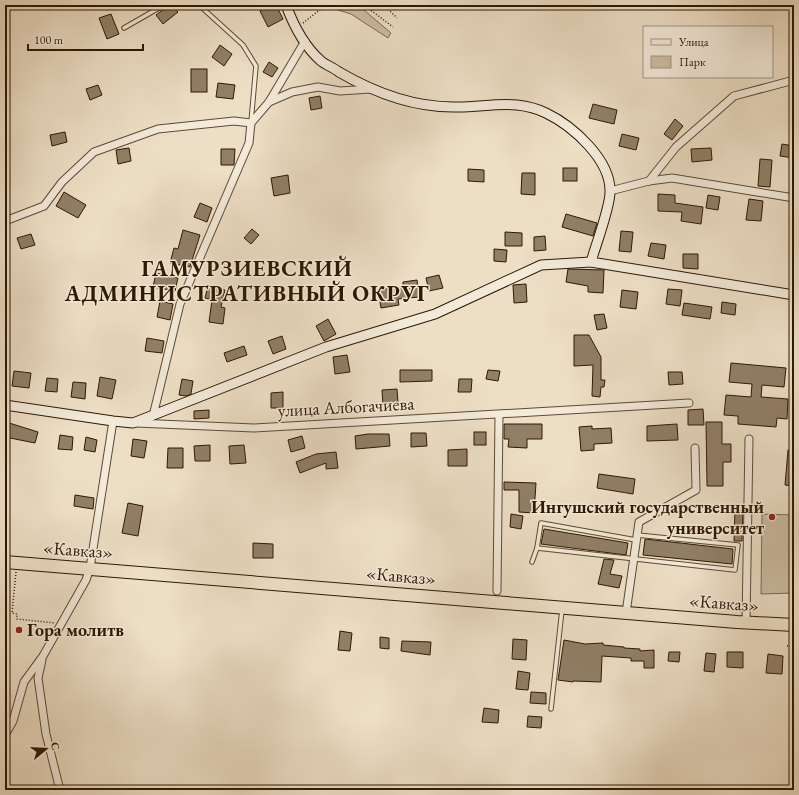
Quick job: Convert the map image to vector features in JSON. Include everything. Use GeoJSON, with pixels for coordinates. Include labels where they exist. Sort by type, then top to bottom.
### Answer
{"type":"FeatureCollection","features":[{"type":"Feature","properties":{"kind":"highway","name":"«Кавказ»"},"geometry":{"type":"LineString","coordinates":[[11,562],[746,623],[794,625]]}},
{"type":"Feature","properties":{"kind":"street"},"geometry":{"type":"LineString","coordinates":[[286,5],[305,41],[321,61],[371,89],[420,105],[453,108],[516,105],[546,113],[571,129],[592,149],[604,167],[610,191],[591,262]]}},
{"type":"Feature","properties":{"kind":"street"},"geometry":{"type":"LineString","coordinates":[[153,416],[180,304],[249,143],[251,123],[268,102],[305,41]]}},
{"type":"Feature","properties":{"kind":"street"},"geometry":{"type":"LineString","coordinates":[[649,181],[676,147],[734,96],[794,80]]}},
{"type":"Feature","properties":{"kind":"street"},"geometry":{"type":"LineString","coordinates":[[268,102],[292,92],[318,87],[340,91],[371,89]]}},
{"type":"Feature","properties":{"kind":"street"},"geometry":{"type":"LineString","coordinates":[[5,221],[44,206],[62,182],[94,152],[158,129],[234,121],[251,123]]}},
{"type":"Feature","properties":{"kind":"street"},"geometry":{"type":"LineString","coordinates":[[610,191],[649,181],[672,178],[794,198]]}},
{"type":"Feature","properties":{"kind":"street"},"geometry":{"type":"LineString","coordinates":[[133,422],[153,416],[326,347],[435,314],[541,266],[591,262],[794,295]]}},
{"type":"Feature","properties":{"kind":"street","name":"улица Албогачиева"},"geometry":{"type":"LineString","coordinates":[[5,405],[113,421],[254,428],[689,403]]}},
{"type":"Feature","properties":{"kind":"street"},"geometry":{"type":"LineString","coordinates":[[497,591],[498,415]]}},
{"type":"Feature","properties":{"kind":"street"},"geometry":{"type":"LineString","coordinates":[[5,735],[13,721],[24,682],[43,656],[86,580],[90,568],[113,421]]}},
{"type":"Feature","properties":{"kind":"street"},"geometry":{"type":"LineString","coordinates":[[746,623],[749,439]]}},
{"type":"Feature","properties":{"kind":"street"},"geometry":{"type":"LineString","coordinates":[[626,613],[639,522],[696,490],[695,448]]}},
{"type":"Feature","properties":{"kind":"street"},"geometry":{"type":"LineString","coordinates":[[43,656],[38,678],[46,734],[60,790]]}},
{"type":"Feature","properties":{"kind":"lane"},"geometry":{"type":"LineString","coordinates":[[124,28],[164,5]]}},
{"type":"Feature","properties":{"kind":"lane"},"geometry":{"type":"LineString","coordinates":[[199,5],[243,45],[256,66],[251,123]]}},
{"type":"Feature","properties":{"kind":"lane"},"geometry":{"type":"LineString","coordinates":[[532,562],[537,548],[541,523],[637,537],[738,545],[735,570],[634,560],[537,548]]}},
{"type":"Feature","properties":{"kind":"lane"},"geometry":{"type":"LineString","coordinates":[[551,709],[562,607]]}},
{"type":"Feature","properties":{"kind":"path"},"geometry":{"type":"LineString","coordinates":[[297,28],[326,5]]}},
{"type":"Feature","properties":{"kind":"path"},"geometry":{"type":"LineString","coordinates":[[364,5],[393,27]]}},
{"type":"Feature","properties":{"kind":"path"},"geometry":{"type":"LineString","coordinates":[[384,5],[397,18]]}},
{"type":"Feature","properties":{"kind":"path"},"geometry":{"type":"LineString","coordinates":[[11,562],[12,613],[18,614],[17,619],[62,624]]}},
{"type":"Feature","properties":{"kind":"path"},"geometry":{"type":"LineString","coordinates":[[786,646],[794,646]]}},
{"type":"Feature","properties":{"kind":"green space"},"geometry":{"type":"Polygon","coordinates":[[[333,5],[358,5],[391,33],[388,38],[351,14],[335,9],[333,5]]]}},
{"type":"Feature","properties":{"kind":"green space"},"geometry":{"type":"Polygon","coordinates":[[[762,514],[794,515],[794,593],[761,594],[762,514]]]}},
{"type":"Feature","properties":{"kind":"building"},"geometry":{"type":"Polygon","coordinates":[[[169,5],[172,5],[178,12],[163,24],[156,15],[169,5]]]}},
{"type":"Feature","properties":{"kind":"building"},"geometry":{"type":"Polygon","coordinates":[[[271,5],[276,5],[283,19],[268,27],[260,11],[271,5]]]}},
{"type":"Feature","properties":{"kind":"building"},"geometry":{"type":"Polygon","coordinates":[[[111,14],[119,34],[107,39],[99,18],[111,14]]]}},
{"type":"Feature","properties":{"kind":"building"},"geometry":{"type":"Polygon","coordinates":[[[220,45],[232,54],[224,66],[212,57],[220,45]]]}},
{"type":"Feature","properties":{"kind":"building"},"geometry":{"type":"Polygon","coordinates":[[[269,62],[278,68],[272,77],[263,72],[269,62]]]}},
{"type":"Feature","properties":{"kind":"building"},"geometry":{"type":"Polygon","coordinates":[[[191,69],[207,69],[207,92],[191,92],[191,69]]]}},
{"type":"Feature","properties":{"kind":"building"},"geometry":{"type":"Polygon","coordinates":[[[218,83],[235,85],[233,99],[216,97],[218,83]]]}},
{"type":"Feature","properties":{"kind":"building"},"geometry":{"type":"Polygon","coordinates":[[[98,85],[102,95],[90,100],[86,89],[98,85]]]}},
{"type":"Feature","properties":{"kind":"building"},"geometry":{"type":"Polygon","coordinates":[[[320,96],[322,108],[311,110],[309,98],[320,96]]]}},
{"type":"Feature","properties":{"kind":"building"},"geometry":{"type":"Polygon","coordinates":[[[593,104],[617,110],[614,124],[589,118],[593,104]]]}},
{"type":"Feature","properties":{"kind":"building"},"geometry":{"type":"Polygon","coordinates":[[[675,119],[683,126],[672,140],[664,134],[675,119]]]}},
{"type":"Feature","properties":{"kind":"building"},"geometry":{"type":"Polygon","coordinates":[[[65,132],[67,142],[52,146],[50,135],[65,132]]]}},
{"type":"Feature","properties":{"kind":"building"},"geometry":{"type":"Polygon","coordinates":[[[622,134],[639,138],[636,150],[619,146],[622,134]]]}},
{"type":"Feature","properties":{"kind":"building"},"geometry":{"type":"Polygon","coordinates":[[[782,144],[794,146],[794,158],[780,156],[782,144]]]}},
{"type":"Feature","properties":{"kind":"building"},"geometry":{"type":"Polygon","coordinates":[[[129,148],[131,161],[118,164],[116,150],[129,148]]]}},
{"type":"Feature","properties":{"kind":"building"},"geometry":{"type":"Polygon","coordinates":[[[711,148],[712,160],[692,162],[691,149],[711,148]]]}},
{"type":"Feature","properties":{"kind":"building"},"geometry":{"type":"Polygon","coordinates":[[[221,149],[235,149],[234,165],[221,165],[221,149]]]}},
{"type":"Feature","properties":{"kind":"building"},"geometry":{"type":"Polygon","coordinates":[[[760,159],[772,160],[770,187],[758,186],[760,159]]]}},
{"type":"Feature","properties":{"kind":"building"},"geometry":{"type":"Polygon","coordinates":[[[563,168],[577,168],[577,181],[563,181],[563,168]]]}},
{"type":"Feature","properties":{"kind":"building"},"geometry":{"type":"Polygon","coordinates":[[[468,169],[484,170],[484,182],[468,181],[468,169]]]}},
{"type":"Feature","properties":{"kind":"building"},"geometry":{"type":"Polygon","coordinates":[[[522,173],[535,173],[535,195],[521,194],[522,173]]]}},
{"type":"Feature","properties":{"kind":"building"},"geometry":{"type":"Polygon","coordinates":[[[288,175],[290,193],[274,196],[271,178],[288,175]]]}},
{"type":"Feature","properties":{"kind":"building"},"geometry":{"type":"Polygon","coordinates":[[[64,192],[86,205],[78,218],[56,206],[64,192]]]}},
{"type":"Feature","properties":{"kind":"building"},"geometry":{"type":"Polygon","coordinates":[[[658,194],[675,195],[675,203],[703,207],[701,224],[681,221],[682,212],[658,211],[658,194]]]}},
{"type":"Feature","properties":{"kind":"building"},"geometry":{"type":"Polygon","coordinates":[[[708,195],[720,197],[718,210],[706,208],[708,195]]]}},
{"type":"Feature","properties":{"kind":"building"},"geometry":{"type":"Polygon","coordinates":[[[749,199],[763,201],[761,221],[746,220],[749,199]]]}},
{"type":"Feature","properties":{"kind":"building"},"geometry":{"type":"Polygon","coordinates":[[[200,203],[212,208],[207,222],[194,217],[200,203]]]}},
{"type":"Feature","properties":{"kind":"building"},"geometry":{"type":"Polygon","coordinates":[[[566,214],[597,223],[593,236],[562,227],[566,214]]]}},
{"type":"Feature","properties":{"kind":"building"},"geometry":{"type":"Polygon","coordinates":[[[252,229],[259,235],[251,244],[244,238],[252,229]]]}},
{"type":"Feature","properties":{"kind":"building"},"geometry":{"type":"Polygon","coordinates":[[[183,230],[200,235],[190,267],[170,263],[174,248],[178,249],[183,230]]]}},
{"type":"Feature","properties":{"kind":"building"},"geometry":{"type":"Polygon","coordinates":[[[621,231],[633,232],[631,252],[619,251],[621,231]]]}},
{"type":"Feature","properties":{"kind":"building"},"geometry":{"type":"Polygon","coordinates":[[[505,232],[522,233],[522,246],[505,246],[505,232]]]}},
{"type":"Feature","properties":{"kind":"building"},"geometry":{"type":"Polygon","coordinates":[[[31,234],[35,245],[21,249],[17,238],[31,234]]]}},
{"type":"Feature","properties":{"kind":"building"},"geometry":{"type":"Polygon","coordinates":[[[545,236],[546,250],[534,251],[534,237],[545,236]]]}},
{"type":"Feature","properties":{"kind":"building"},"geometry":{"type":"Polygon","coordinates":[[[651,243],[666,245],[664,259],[648,256],[651,243]]]}},
{"type":"Feature","properties":{"kind":"building"},"geometry":{"type":"Polygon","coordinates":[[[494,249],[507,250],[506,262],[494,261],[494,249]]]}},
{"type":"Feature","properties":{"kind":"building"},"geometry":{"type":"Polygon","coordinates":[[[683,254],[698,254],[698,269],[683,268],[683,254]]]}},
{"type":"Feature","properties":{"kind":"building"},"geometry":{"type":"Polygon","coordinates":[[[568,269],[604,270],[603,293],[588,292],[588,286],[566,282],[568,269]]]}},
{"type":"Feature","properties":{"kind":"building"},"geometry":{"type":"Polygon","coordinates":[[[156,273],[178,278],[175,291],[153,287],[156,273]]]}},
{"type":"Feature","properties":{"kind":"building"},"geometry":{"type":"Polygon","coordinates":[[[439,275],[443,288],[429,291],[426,278],[439,275]]]}},
{"type":"Feature","properties":{"kind":"building"},"geometry":{"type":"Polygon","coordinates":[[[417,280],[419,297],[398,299],[399,305],[381,308],[378,290],[403,287],[403,282],[417,280]]]}},
{"type":"Feature","properties":{"kind":"building"},"geometry":{"type":"Polygon","coordinates":[[[526,284],[527,302],[514,303],[513,285],[526,284]]]}},
{"type":"Feature","properties":{"kind":"building"},"geometry":{"type":"Polygon","coordinates":[[[208,286],[225,290],[221,307],[225,308],[223,324],[209,322],[212,300],[205,298],[208,286]]]}},
{"type":"Feature","properties":{"kind":"building"},"geometry":{"type":"Polygon","coordinates":[[[668,289],[682,290],[680,306],[666,304],[668,289]]]}},
{"type":"Feature","properties":{"kind":"building"},"geometry":{"type":"Polygon","coordinates":[[[622,290],[638,292],[636,309],[620,307],[622,290]]]}},
{"type":"Feature","properties":{"kind":"building"},"geometry":{"type":"Polygon","coordinates":[[[160,301],[173,304],[170,320],[157,317],[160,301]]]}},
{"type":"Feature","properties":{"kind":"building"},"geometry":{"type":"Polygon","coordinates":[[[722,302],[736,304],[735,315],[721,313],[722,302]]]}},
{"type":"Feature","properties":{"kind":"building"},"geometry":{"type":"Polygon","coordinates":[[[684,303],[712,307],[710,319],[682,315],[684,303]]]}},
{"type":"Feature","properties":{"kind":"building"},"geometry":{"type":"Polygon","coordinates":[[[604,314],[607,328],[597,330],[594,315],[604,314]]]}},
{"type":"Feature","properties":{"kind":"building"},"geometry":{"type":"Polygon","coordinates":[[[328,319],[336,334],[324,341],[316,326],[328,319]]]}},
{"type":"Feature","properties":{"kind":"building"},"geometry":{"type":"Polygon","coordinates":[[[574,335],[589,335],[601,357],[601,380],[605,380],[604,387],[601,387],[600,397],[592,396],[593,365],[574,366],[574,335]]]}},
{"type":"Feature","properties":{"kind":"building"},"geometry":{"type":"Polygon","coordinates":[[[282,336],[286,349],[273,354],[268,341],[282,336]]]}},
{"type":"Feature","properties":{"kind":"building"},"geometry":{"type":"Polygon","coordinates":[[[147,338],[164,341],[162,353],[145,351],[147,338]]]}},
{"type":"Feature","properties":{"kind":"building"},"geometry":{"type":"Polygon","coordinates":[[[244,346],[247,355],[227,362],[224,353],[244,346]]]}},
{"type":"Feature","properties":{"kind":"building"},"geometry":{"type":"Polygon","coordinates":[[[347,355],[350,372],[335,374],[333,357],[347,355]]]}},
{"type":"Feature","properties":{"kind":"building"},"geometry":{"type":"Polygon","coordinates":[[[731,363],[786,368],[784,387],[762,385],[761,397],[788,399],[787,419],[777,418],[776,427],[738,424],[738,416],[724,415],[726,395],[751,397],[752,384],[729,382],[731,363]]]}},
{"type":"Feature","properties":{"kind":"building"},"geometry":{"type":"Polygon","coordinates":[[[400,370],[432,370],[432,381],[400,382],[400,370]]]}},
{"type":"Feature","properties":{"kind":"building"},"geometry":{"type":"Polygon","coordinates":[[[488,370],[500,371],[498,381],[486,379],[488,370]]]}},
{"type":"Feature","properties":{"kind":"building"},"geometry":{"type":"Polygon","coordinates":[[[14,371],[31,373],[29,388],[12,386],[14,371]]]}},
{"type":"Feature","properties":{"kind":"building"},"geometry":{"type":"Polygon","coordinates":[[[668,372],[682,372],[683,384],[669,385],[668,372]]]}},
{"type":"Feature","properties":{"kind":"building"},"geometry":{"type":"Polygon","coordinates":[[[100,377],[116,380],[112,399],[97,396],[100,377]]]}},
{"type":"Feature","properties":{"kind":"building"},"geometry":{"type":"Polygon","coordinates":[[[47,378],[58,379],[57,392],[45,391],[47,378]]]}},
{"type":"Feature","properties":{"kind":"building"},"geometry":{"type":"Polygon","coordinates":[[[182,379],[193,381],[191,394],[186,396],[179,395],[182,379]]]}},
{"type":"Feature","properties":{"kind":"building"},"geometry":{"type":"Polygon","coordinates":[[[459,379],[472,379],[471,392],[458,392],[459,379]]]}},
{"type":"Feature","properties":{"kind":"building"},"geometry":{"type":"Polygon","coordinates":[[[73,382],[86,383],[85,399],[71,397],[73,382]]]}},
{"type":"Feature","properties":{"kind":"building"},"geometry":{"type":"Polygon","coordinates":[[[397,389],[398,403],[383,405],[382,390],[397,389]]]}},
{"type":"Feature","properties":{"kind":"building"},"geometry":{"type":"Polygon","coordinates":[[[283,392],[283,408],[271,408],[271,393],[283,392]]]}},
{"type":"Feature","properties":{"kind":"building"},"geometry":{"type":"Polygon","coordinates":[[[703,409],[704,425],[688,425],[688,410],[703,409]]]}},
{"type":"Feature","properties":{"kind":"building"},"geometry":{"type":"Polygon","coordinates":[[[209,410],[209,418],[194,419],[194,411],[209,410]]]}},
{"type":"Feature","properties":{"kind":"building"},"geometry":{"type":"Polygon","coordinates":[[[6,422],[38,432],[35,443],[5,437],[6,422]]]}},
{"type":"Feature","properties":{"kind":"building"},"geometry":{"type":"Polygon","coordinates":[[[706,422],[722,422],[722,444],[731,444],[731,462],[723,462],[723,486],[707,486],[706,422]]]}},
{"type":"Feature","properties":{"kind":"building"},"geometry":{"type":"Polygon","coordinates":[[[504,424],[542,424],[542,439],[527,439],[527,448],[508,447],[509,439],[504,439],[504,424]]]}},
{"type":"Feature","properties":{"kind":"building"},"geometry":{"type":"Polygon","coordinates":[[[677,424],[678,440],[647,441],[647,426],[677,424]]]}},
{"type":"Feature","properties":{"kind":"building"},"geometry":{"type":"Polygon","coordinates":[[[592,426],[592,429],[611,428],[612,443],[594,444],[594,450],[581,451],[579,427],[592,426]]]}},
{"type":"Feature","properties":{"kind":"building"},"geometry":{"type":"Polygon","coordinates":[[[474,432],[486,432],[486,445],[474,445],[474,432]]]}},
{"type":"Feature","properties":{"kind":"building"},"geometry":{"type":"Polygon","coordinates":[[[411,433],[426,433],[427,446],[411,447],[411,433]]]}},
{"type":"Feature","properties":{"kind":"building"},"geometry":{"type":"Polygon","coordinates":[[[368,434],[389,434],[390,446],[356,449],[355,436],[368,434]]]}},
{"type":"Feature","properties":{"kind":"building"},"geometry":{"type":"Polygon","coordinates":[[[60,435],[73,437],[72,450],[58,449],[60,435]]]}},
{"type":"Feature","properties":{"kind":"building"},"geometry":{"type":"Polygon","coordinates":[[[302,436],[305,448],[291,452],[288,440],[302,436]]]}},
{"type":"Feature","properties":{"kind":"building"},"geometry":{"type":"Polygon","coordinates":[[[86,437],[97,440],[95,452],[84,450],[86,437]]]}},
{"type":"Feature","properties":{"kind":"building"},"geometry":{"type":"Polygon","coordinates":[[[133,439],[147,441],[144,458],[131,456],[133,439]]]}},
{"type":"Feature","properties":{"kind":"building"},"geometry":{"type":"Polygon","coordinates":[[[210,445],[210,461],[195,461],[194,446],[210,445]]]}},
{"type":"Feature","properties":{"kind":"building"},"geometry":{"type":"Polygon","coordinates":[[[244,445],[246,463],[230,464],[229,446],[244,445]]]}},
{"type":"Feature","properties":{"kind":"building"},"geometry":{"type":"Polygon","coordinates":[[[168,448],[183,448],[183,468],[167,468],[168,448]]]}},
{"type":"Feature","properties":{"kind":"building"},"geometry":{"type":"Polygon","coordinates":[[[467,449],[467,466],[448,466],[448,450],[467,449]]]}},
{"type":"Feature","properties":{"kind":"building"},"geometry":{"type":"Polygon","coordinates":[[[788,450],[794,450],[794,486],[785,485],[788,450]]]}},
{"type":"Feature","properties":{"kind":"building"},"geometry":{"type":"Polygon","coordinates":[[[336,452],[338,468],[326,469],[326,463],[300,473],[296,462],[316,454],[336,452]]]}},
{"type":"Feature","properties":{"kind":"building"},"geometry":{"type":"Polygon","coordinates":[[[599,474],[635,479],[633,494],[597,488],[599,474]]]}},
{"type":"Feature","properties":{"kind":"building"},"geometry":{"type":"Polygon","coordinates":[[[504,482],[536,483],[534,513],[519,512],[519,490],[504,490],[504,482]]]}},
{"type":"Feature","properties":{"kind":"building"},"geometry":{"type":"Polygon","coordinates":[[[75,495],[94,498],[93,509],[74,506],[75,495]]]}},
{"type":"Feature","properties":{"kind":"building"},"geometry":{"type":"Polygon","coordinates":[[[128,503],[143,506],[138,536],[122,533],[128,503]]]}},
{"type":"Feature","properties":{"kind":"building"},"geometry":{"type":"Polygon","coordinates":[[[735,510],[743,511],[742,541],[734,541],[735,510]]]}},
{"type":"Feature","properties":{"kind":"building"},"geometry":{"type":"Polygon","coordinates":[[[511,514],[523,516],[521,529],[510,527],[511,514]]]}},
{"type":"Feature","properties":{"kind":"building"},"geometry":{"type":"Polygon","coordinates":[[[544,529],[628,543],[626,555],[541,544],[544,529]]]}},
{"type":"Feature","properties":{"kind":"building"},"geometry":{"type":"Polygon","coordinates":[[[645,539],[733,549],[732,564],[643,555],[645,539]]]}},
{"type":"Feature","properties":{"kind":"building"},"geometry":{"type":"Polygon","coordinates":[[[253,543],[273,544],[273,558],[253,558],[253,543]]]}},
{"type":"Feature","properties":{"kind":"building"},"geometry":{"type":"Polygon","coordinates":[[[604,559],[614,560],[610,574],[622,576],[619,588],[598,584],[604,559]]]}},
{"type":"Feature","properties":{"kind":"building"},"geometry":{"type":"Polygon","coordinates":[[[340,631],[352,633],[350,651],[338,650],[340,631]]]}},
{"type":"Feature","properties":{"kind":"building"},"geometry":{"type":"Polygon","coordinates":[[[380,637],[389,638],[389,649],[380,648],[380,637]]]}},
{"type":"Feature","properties":{"kind":"building"},"geometry":{"type":"Polygon","coordinates":[[[513,639],[527,640],[526,660],[512,659],[513,639]]]}},
{"type":"Feature","properties":{"kind":"building"},"geometry":{"type":"Polygon","coordinates":[[[564,640],[585,644],[603,643],[603,645],[640,649],[640,651],[654,650],[654,668],[644,668],[644,661],[631,661],[631,658],[602,656],[601,682],[573,682],[558,680],[564,640]]]}},
{"type":"Feature","properties":{"kind":"building"},"geometry":{"type":"Polygon","coordinates":[[[402,641],[431,642],[430,655],[401,651],[402,641]]]}},
{"type":"Feature","properties":{"kind":"building"},"geometry":{"type":"Polygon","coordinates":[[[669,652],[680,652],[679,662],[668,661],[669,652]]]}},
{"type":"Feature","properties":{"kind":"building"},"geometry":{"type":"Polygon","coordinates":[[[727,652],[743,652],[743,668],[727,667],[727,652]]]}},
{"type":"Feature","properties":{"kind":"building"},"geometry":{"type":"Polygon","coordinates":[[[706,653],[716,654],[714,672],[704,671],[706,653]]]}},
{"type":"Feature","properties":{"kind":"building"},"geometry":{"type":"Polygon","coordinates":[[[768,654],[783,656],[782,674],[766,673],[768,654]]]}},
{"type":"Feature","properties":{"kind":"building"},"geometry":{"type":"Polygon","coordinates":[[[518,671],[530,673],[528,690],[516,689],[518,671]]]}},
{"type":"Feature","properties":{"kind":"building"},"geometry":{"type":"Polygon","coordinates":[[[531,692],[546,693],[546,704],[530,703],[531,692]]]}},
{"type":"Feature","properties":{"kind":"building"},"geometry":{"type":"Polygon","coordinates":[[[484,708],[499,710],[498,723],[482,722],[484,708]]]}},
{"type":"Feature","properties":{"kind":"building"},"geometry":{"type":"Polygon","coordinates":[[[528,716],[542,717],[541,728],[527,727],[528,716]]]}},
{"type":"Feature","properties":{"kind":"place","name":"Ингушский государственный университет"},"geometry":{"type":"Point","coordinates":[772,517]}},
{"type":"Feature","properties":{"kind":"place","name":"Гора молитв"},"geometry":{"type":"Point","coordinates":[19,630]}},
{"type":"Feature","properties":{"kind":"district","name":"ГАМУРЗИЕВСКИЙ АДМИНИСТРАТИВНЫЙ ОКРУГ"},"geometry":{"type":"Point","coordinates":[247,280]}}]}
